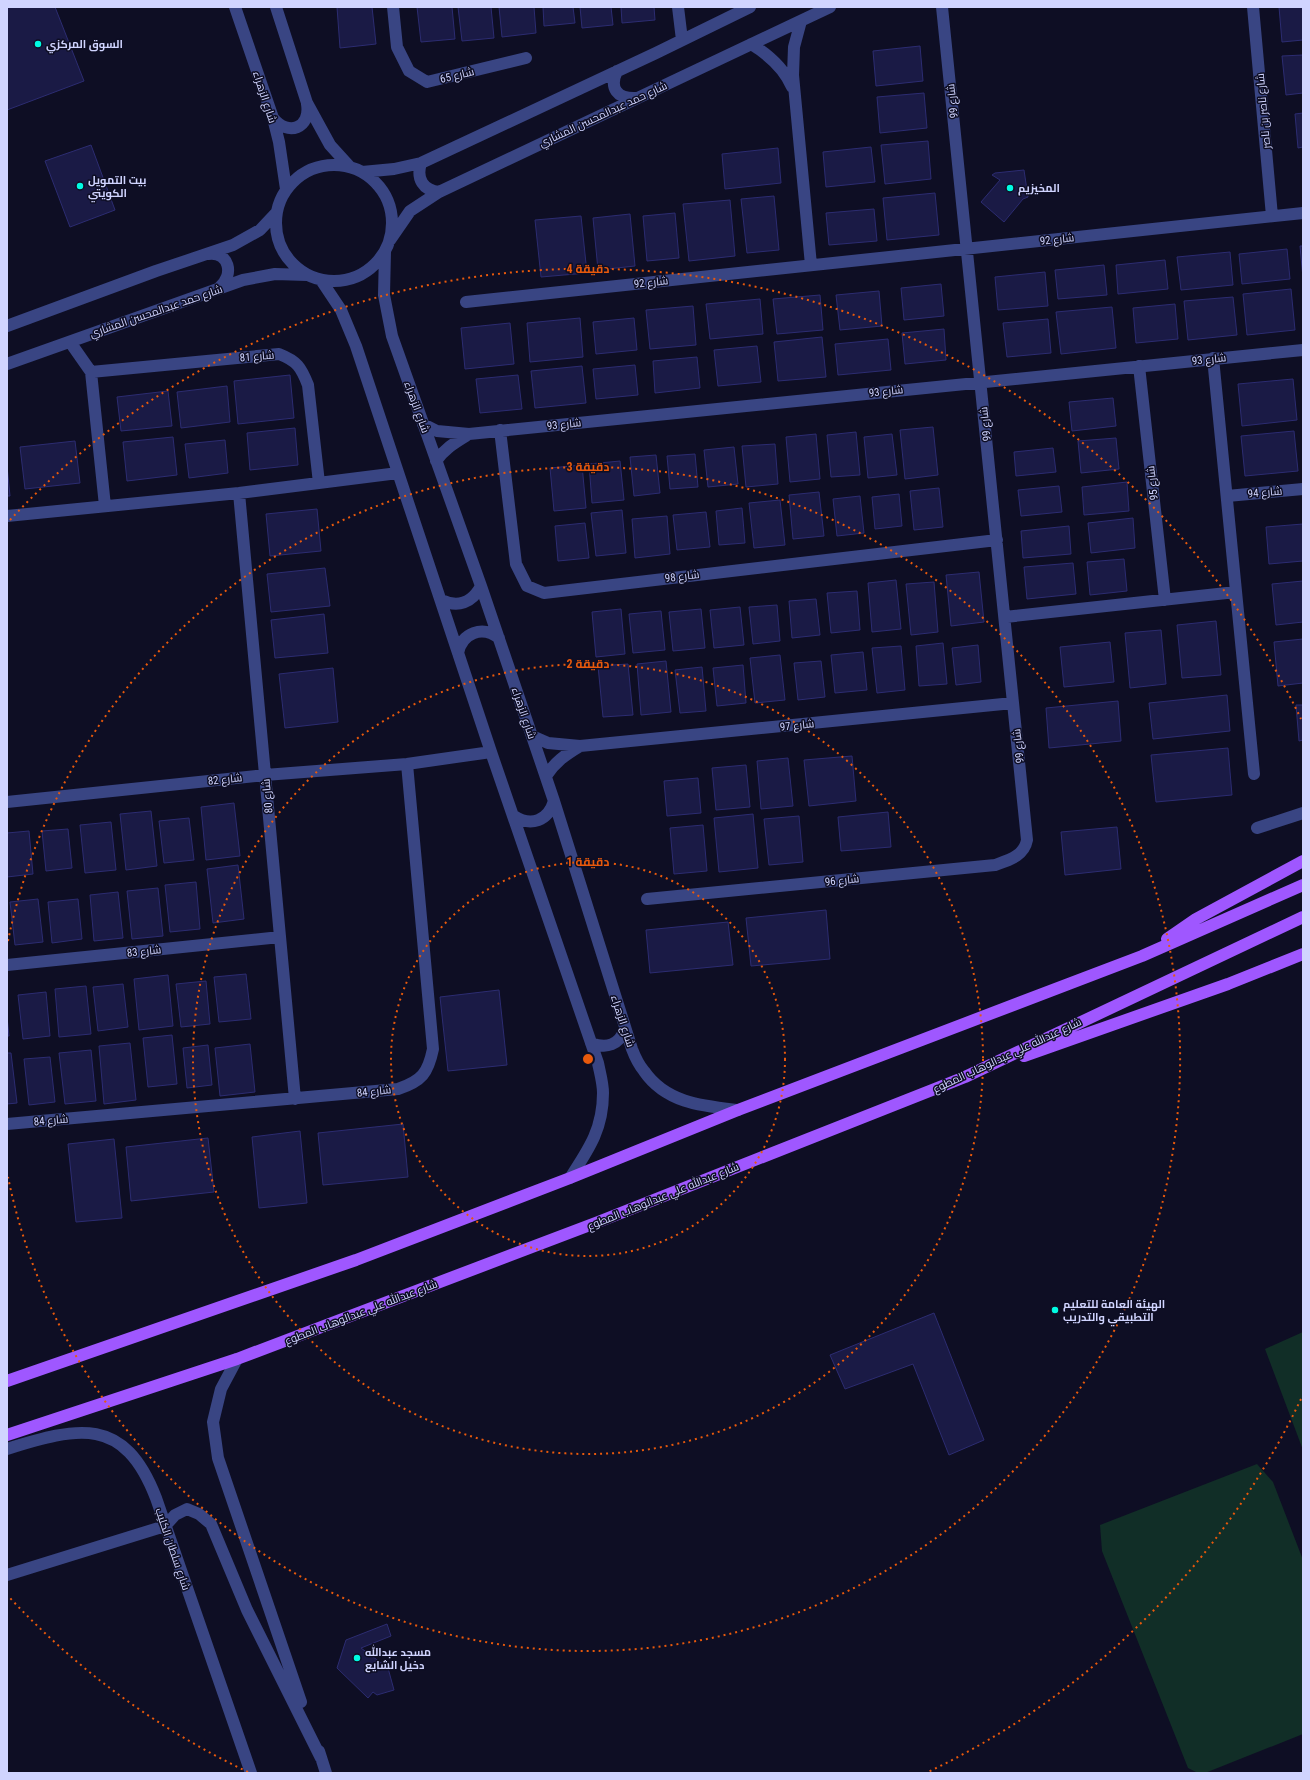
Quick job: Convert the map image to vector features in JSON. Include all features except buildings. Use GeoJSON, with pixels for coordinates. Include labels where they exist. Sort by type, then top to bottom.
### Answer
{"type":"FeatureCollection","features":[{"type":"Feature","properties":{"kind":"main road"},"geometry":{"type":"LineString","coordinates":[[1142,956],[1196,919],[1303,861]]}},
{"type":"Feature","properties":{"kind":"main road"},"geometry":{"type":"LineString","coordinates":[[7,1381],[356,1260],[570,1178],[738,1110],[1142,956],[1303,885]]}},
{"type":"Feature","properties":{"kind":"main road","name":"شارع عبدالله علي عبدالوهاب المطوع"},"geometry":{"type":"LineString","coordinates":[[7,1435],[237,1359],[598,1222],[965,1077],[1303,917]]}},
{"type":"Feature","properties":{"kind":"main road"},"geometry":{"type":"LineString","coordinates":[[965,1077],[1228,984],[1303,954]]}},
{"type":"Feature","properties":{"kind":"street","name":"شارع الزهراء"},"geometry":{"type":"LineString","coordinates":[[235,7],[273,118],[279,142],[286,189]]}},
{"type":"Feature","properties":{"kind":"street"},"geometry":{"type":"LineString","coordinates":[[273,118],[279,126],[288,129],[298,128],[305,121],[309,113],[276,7]]}},
{"type":"Feature","properties":{"kind":"street","name":"شارع 65"},"geometry":{"type":"LineString","coordinates":[[393,7],[397,47],[409,71],[427,82],[526,58]]}},
{"type":"Feature","properties":{"kind":"street"},"geometry":{"type":"LineString","coordinates":[[678,7],[682,40]]}},
{"type":"Feature","properties":{"kind":"street"},"geometry":{"type":"LineString","coordinates":[[362,172],[394,169],[421,163],[750,7]]}},
{"type":"Feature","properties":{"kind":"street","name":"شارع حمد عبدالمحسن المشاري"},"geometry":{"type":"LineString","coordinates":[[390,240],[410,211],[439,192],[830,7]]}},
{"type":"Feature","properties":{"kind":"street","name":"شارع 99"},"geometry":{"type":"LineString","coordinates":[[942,7],[1027,840]]}},
{"type":"Feature","properties":{"kind":"street","name":"شارع ناصر بن ناصر"},"geometry":{"type":"LineString","coordinates":[[1253,7],[1272,216]]}},
{"type":"Feature","properties":{"kind":"street"},"geometry":{"type":"LineString","coordinates":[[801,21],[794,47],[793,75],[811,265]]}},
{"type":"Feature","properties":{"kind":"street"},"geometry":{"type":"LineString","coordinates":[[751,44],[767,54],[787,76],[794,94]]}},
{"type":"Feature","properties":{"kind":"street"},"geometry":{"type":"LineString","coordinates":[[617,71],[613,79],[614,88],[619,95],[627,99],[636,98]]}},
{"type":"Feature","properties":{"kind":"street"},"geometry":{"type":"LineString","coordinates":[[307,103],[330,145],[350,167]]}},
{"type":"Feature","properties":{"kind":"street"},"geometry":{"type":"LineString","coordinates":[[421,163],[419,177],[422,183],[426,188],[439,192]]}},
{"type":"Feature","properties":{"kind":"street"},"geometry":{"type":"LineString","coordinates":[[323,165],[350,167],[362,172],[372,178],[384,192],[391,209],[393,227],[385,252],[378,262],[365,272],[355,277],[334,282],[321,280],[296,268],[283,252],[276,233],[276,212],[286,189],[296,178],[309,170],[323,165]]}},
{"type":"Feature","properties":{"kind":"street"},"geometry":{"type":"LineString","coordinates":[[7,326],[233,245],[260,230],[276,212]]}},
{"type":"Feature","properties":{"kind":"street","name":"شارع 92"},"geometry":{"type":"LineString","coordinates":[[466,302],[1303,213]]}},
{"type":"Feature","properties":{"kind":"street","name":"شارع الزهراء"},"geometry":{"type":"LineString","coordinates":[[385,252],[384,295],[392,336],[481,586],[546,776],[632,1049],[644,1071],[660,1089],[679,1100],[698,1105],[738,1110]]}},
{"type":"Feature","properties":{"kind":"street"},"geometry":{"type":"LineString","coordinates":[[202,255],[212,254],[221,257],[228,264],[229,274],[226,283],[218,289]]}},
{"type":"Feature","properties":{"kind":"street","name":"شارع حمد عبدالمحسن المشاري"},"geometry":{"type":"LineString","coordinates":[[7,364],[243,280],[275,274],[308,275]]}},
{"type":"Feature","properties":{"kind":"street"},"geometry":{"type":"LineString","coordinates":[[321,280],[340,310],[356,346],[491,752],[598,1063],[603,1092],[602,1114],[597,1132],[570,1178]]}},
{"type":"Feature","properties":{"kind":"street"},"geometry":{"type":"LineString","coordinates":[[70,342],[91,372],[105,506]]}},
{"type":"Feature","properties":{"kind":"street","name":"شارع 93"},"geometry":{"type":"LineString","coordinates":[[423,424],[437,431],[470,434],[1303,350]]}},
{"type":"Feature","properties":{"kind":"street","name":"شارع 81"},"geometry":{"type":"LineString","coordinates":[[91,372],[279,354],[289,358],[297,363],[308,385],[319,483]]}},
{"type":"Feature","properties":{"kind":"street"},"geometry":{"type":"LineString","coordinates":[[1213,358],[1254,774]]}},
{"type":"Feature","properties":{"kind":"street","name":"شارع 95"},"geometry":{"type":"LineString","coordinates":[[1139,366],[1165,600]]}},
{"type":"Feature","properties":{"kind":"street","name":"شارع 98"},"geometry":{"type":"LineString","coordinates":[[500,430],[516,564],[528,586],[544,593],[997,540]]}},
{"type":"Feature","properties":{"kind":"street","name":"شارع 93"},"geometry":{"type":"LineString","coordinates":[[436,461],[443,452],[455,442],[470,434]]}},
{"type":"Feature","properties":{"kind":"street"},"geometry":{"type":"LineString","coordinates":[[7,516],[239,493],[398,473]]}},
{"type":"Feature","properties":{"kind":"street","name":"شارع 94"},"geometry":{"type":"LineString","coordinates":[[1227,496],[1303,489]]}},
{"type":"Feature","properties":{"kind":"street","name":"شارع 80"},"geometry":{"type":"LineString","coordinates":[[239,493],[295,1099]]}},
{"type":"Feature","properties":{"kind":"street"},"geometry":{"type":"LineString","coordinates":[[441,600],[456,604],[464,603],[474,596],[481,586]]}},
{"type":"Feature","properties":{"kind":"street"},"geometry":{"type":"LineString","coordinates":[[1005,617],[1236,592]]}},
{"type":"Feature","properties":{"kind":"street"},"geometry":{"type":"LineString","coordinates":[[458,653],[464,639],[477,631],[492,633],[499,638]]}},
{"type":"Feature","properties":{"kind":"street","name":"شارع 97"},"geometry":{"type":"LineString","coordinates":[[532,736],[548,743],[580,746],[1013,703]]}},
{"type":"Feature","properties":{"kind":"street","name":"شارع 97"},"geometry":{"type":"LineString","coordinates":[[546,776],[554,764],[580,746]]}},
{"type":"Feature","properties":{"kind":"street","name":"شارع 82"},"geometry":{"type":"LineString","coordinates":[[7,802],[265,775],[407,764],[491,752]]}},
{"type":"Feature","properties":{"kind":"street","name":"شارع 84"},"geometry":{"type":"LineString","coordinates":[[7,1124],[295,1099],[398,1088],[412,1084],[424,1075],[429,1066],[433,1049],[432,1026],[407,764]]}},
{"type":"Feature","properties":{"kind":"street"},"geometry":{"type":"LineString","coordinates":[[514,816],[520,820],[534,822],[548,815],[554,801]]}},
{"type":"Feature","properties":{"kind":"street"},"geometry":{"type":"LineString","coordinates":[[1257,828],[1303,814]]}},
{"type":"Feature","properties":{"kind":"street","name":"شارع 96"},"geometry":{"type":"LineString","coordinates":[[647,899],[995,865],[1010,860],[1018,855],[1026,847],[1027,840]]}},
{"type":"Feature","properties":{"kind":"street","name":"شارع 83"},"geometry":{"type":"LineString","coordinates":[[7,965],[280,937]]}},
{"type":"Feature","properties":{"kind":"street"},"geometry":{"type":"LineString","coordinates":[[591,1043],[599,1046],[608,1046],[616,1043],[622,1037],[625,1029]]}},
{"type":"Feature","properties":{"kind":"street"},"geometry":{"type":"LineString","coordinates":[[237,1359],[220,1389],[213,1422],[218,1458],[288,1667],[326,1773]]}},
{"type":"Feature","properties":{"kind":"street","name":"شارع سلطان الكليب"},"geometry":{"type":"LineString","coordinates":[[7,1449],[50,1435],[79,1432],[100,1434],[121,1445],[138,1462],[150,1482],[251,1773]]}},
{"type":"Feature","properties":{"kind":"street"},"geometry":{"type":"LineString","coordinates":[[7,1575],[165,1526],[175,1515],[186,1509],[199,1514],[211,1524],[247,1610],[321,1758]]}},
{"type":"Feature","properties":{"kind":"green space"},"geometry":{"type":"Polygon","coordinates":[[[1303,1332],[1303,1450],[1265,1349],[1303,1332]]]}},
{"type":"Feature","properties":{"kind":"green space"},"geometry":{"type":"Polygon","coordinates":[[[1257,1464],[1273,1482],[1303,1560],[1303,1734],[1205,1773],[1198,1773],[1188,1768],[1102,1551],[1100,1525],[1257,1464]]]}},
{"type":"Feature","properties":{"kind":"place","name":"السوق المركزي"},"geometry":{"type":"Point","coordinates":[38,44]}},
{"type":"Feature","properties":{"kind":"place","name":"بيت التمويل الكويتي"},"geometry":{"type":"Point","coordinates":[80,186]}},
{"type":"Feature","properties":{"kind":"place","name":"المخيزيم"},"geometry":{"type":"Point","coordinates":[1010,188]}},
{"type":"Feature","properties":{"kind":"place","name":"الهيئة العامة للتعليم التطبيقي والتدريب"},"geometry":{"type":"Point","coordinates":[1055,1310]}},
{"type":"Feature","properties":{"kind":"place","name":"مسجد عبدالله دخيل الشايع"},"geometry":{"type":"Point","coordinates":[357,1658]}}]}
